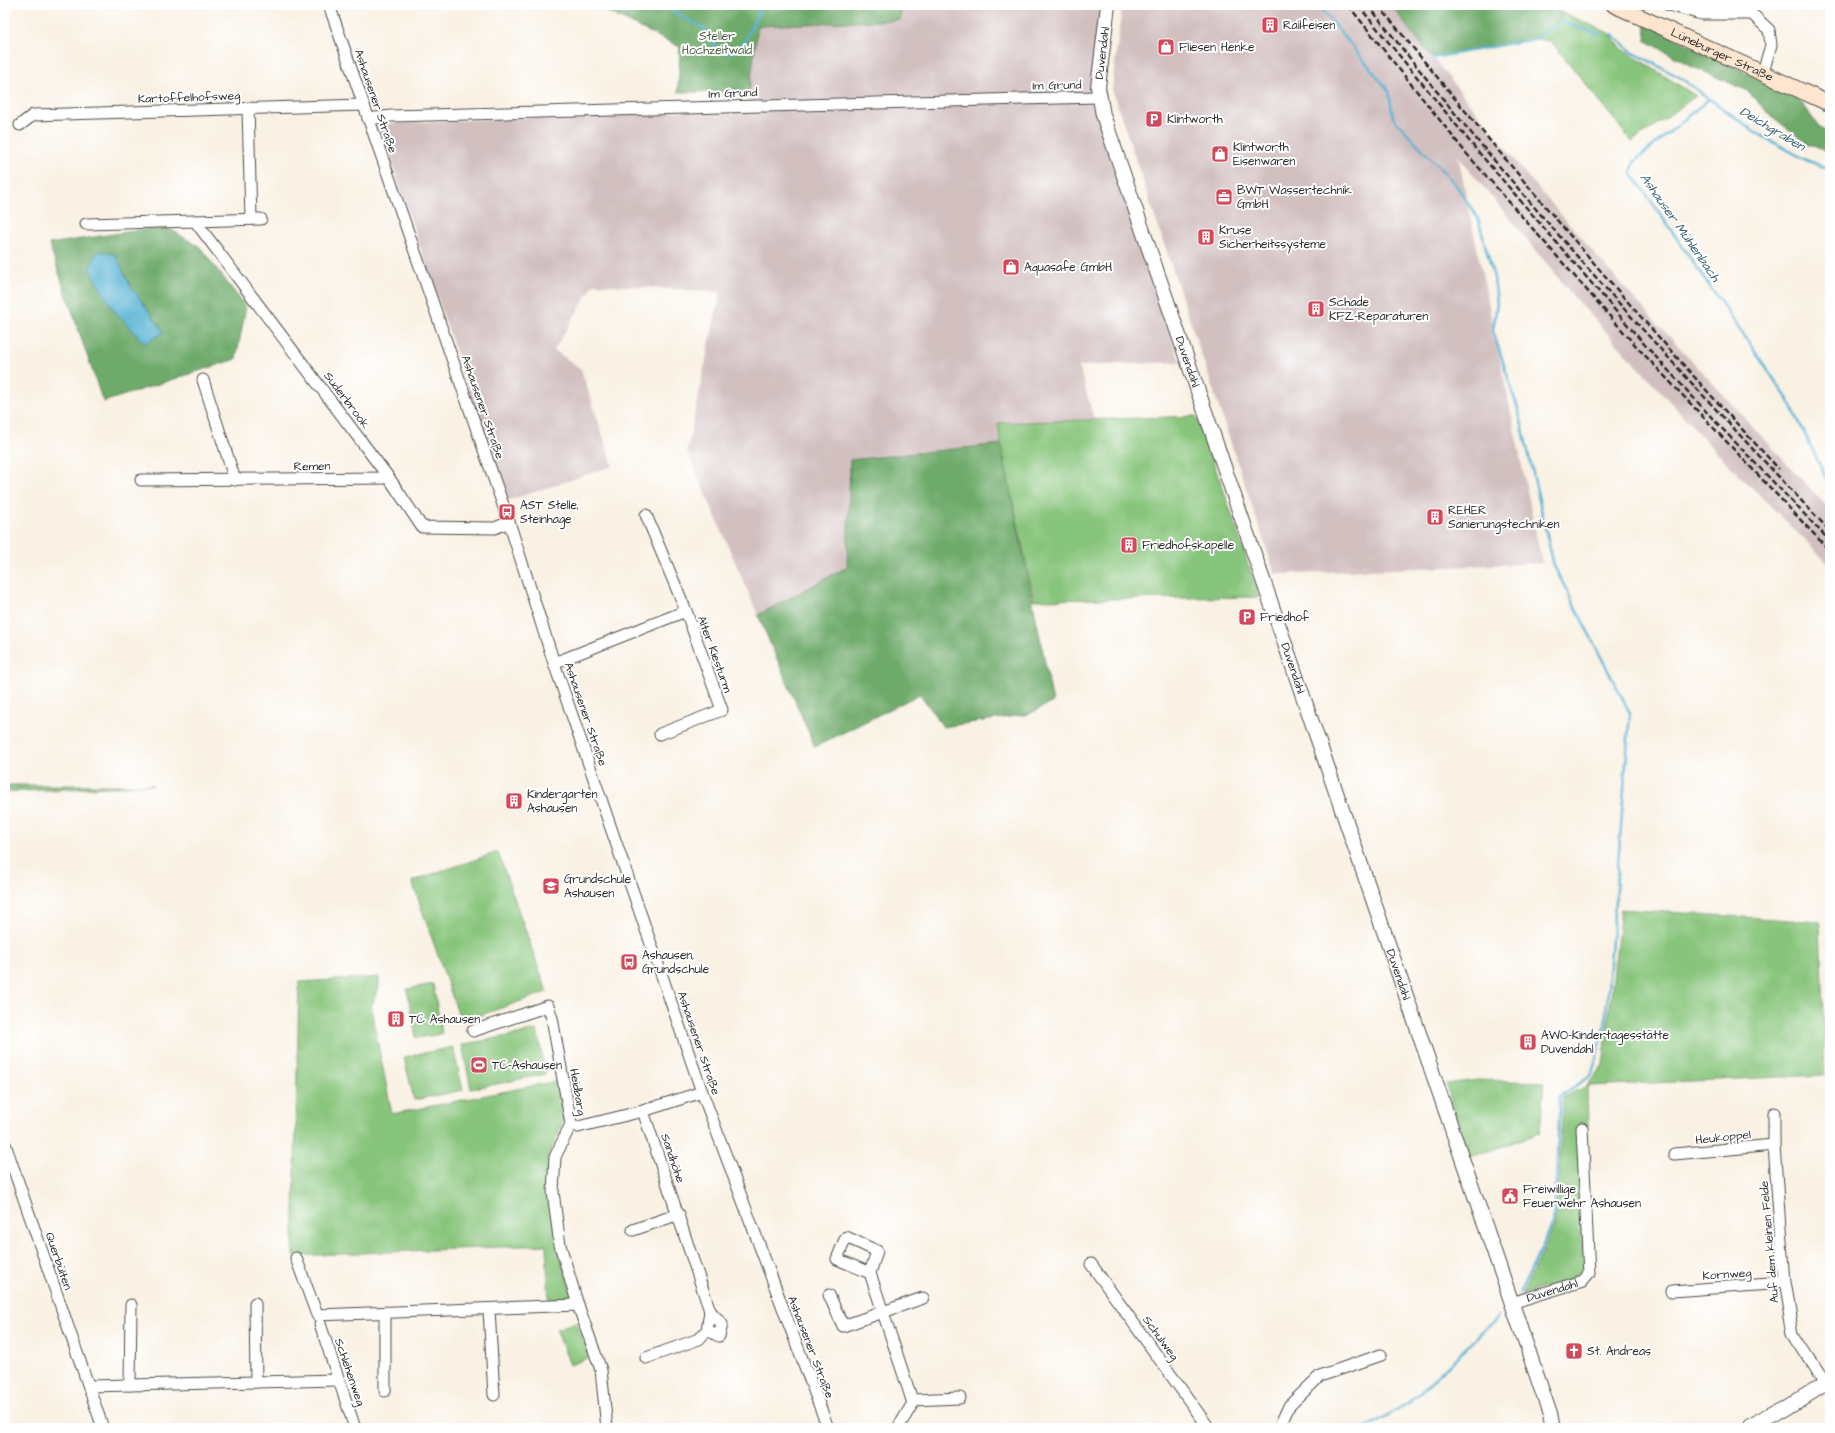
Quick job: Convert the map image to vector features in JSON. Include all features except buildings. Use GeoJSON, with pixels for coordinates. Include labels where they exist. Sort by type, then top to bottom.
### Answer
{"type":"FeatureCollection","features":[{"type":"Feature","properties":{"kind":"main road","name":"Lüneburger Straße"},"geometry":{"type":"LineString","coordinates":[[1614,5],[1830,104]]}},
{"type":"Feature","properties":{"kind":"street","name":"Ashausener Straße"},"geometry":{"type":"LineString","coordinates":[[329,5],[509,522],[554,663],[702,1092],[828,1428]]}},
{"type":"Feature","properties":{"kind":"street","name":"Duvendahl"},"geometry":{"type":"LineString","coordinates":[[1108,5],[1098,97],[1125,182],[1550,1414],[1553,1428]]}},
{"type":"Feature","properties":{"kind":"street"},"geometry":{"type":"LineString","coordinates":[[1669,5],[1701,14],[1752,14],[1769,30],[1771,45],[1763,72]]}},
{"type":"Feature","properties":{"kind":"street","name":"Im Grund"},"geometry":{"type":"LineString","coordinates":[[368,118],[391,116],[896,101],[1098,97]]}},
{"type":"Feature","properties":{"kind":"street","name":"Kartoffelhofsweg"},"geometry":{"type":"LineString","coordinates":[[20,125],[33,115],[363,105]]}},
{"type":"Feature","properties":{"kind":"street"},"geometry":{"type":"LineString","coordinates":[[86,224],[256,219],[248,108]]}},
{"type":"Feature","properties":{"kind":"street","name":"Suderbrook"},"geometry":{"type":"LineString","coordinates":[[195,221],[389,478],[422,527],[495,528],[509,522]]}},
{"type":"Feature","properties":{"kind":"street"},"geometry":{"type":"LineString","coordinates":[[203,380],[235,480]]}},
{"type":"Feature","properties":{"kind":"street","name":"Remen"},"geometry":{"type":"LineString","coordinates":[[141,480],[389,478]]}},
{"type":"Feature","properties":{"kind":"street","name":"Alter Kiesturm"},"geometry":{"type":"LineString","coordinates":[[646,515],[686,611],[722,710],[660,734]]}},
{"type":"Feature","properties":{"kind":"street","name":"Alter Kiesturm"},"geometry":{"type":"LineString","coordinates":[[554,663],[686,611]]}},
{"type":"Feature","properties":{"kind":"street","name":"Heidbarg"},"geometry":{"type":"LineString","coordinates":[[473,1031],[548,1006],[552,1018],[571,1124],[555,1157],[553,1192],[560,1244],[578,1305],[601,1370],[607,1428]]}},
{"type":"Feature","properties":{"kind":"street"},"geometry":{"type":"LineString","coordinates":[[578,1127],[644,1111],[702,1092]]}},
{"type":"Feature","properties":{"kind":"street","name":"Sandhöhe"},"geometry":{"type":"LineString","coordinates":[[644,1111],[710,1311],[707,1330],[700,1339],[646,1358]]}},
{"type":"Feature","properties":{"kind":"street","name":"Auf dem kleinen Felde"},"geometry":{"type":"LineString","coordinates":[[1774,1113],[1774,1145],[1784,1283],[1794,1334],[1827,1381]]}},
{"type":"Feature","properties":{"kind":"street","name":"Duvendahl"},"geometry":{"type":"LineString","coordinates":[[1511,1303],[1583,1281],[1589,1274],[1582,1128]]}},
{"type":"Feature","properties":{"kind":"street","name":"Querbülten"},"geometry":{"type":"LineString","coordinates":[[5,1144],[90,1386],[103,1428]]}},
{"type":"Feature","properties":{"kind":"street","name":"Heukoppel"},"geometry":{"type":"LineString","coordinates":[[1674,1154],[1774,1145]]}},
{"type":"Feature","properties":{"kind":"street"},"geometry":{"type":"LineString","coordinates":[[633,1230],[679,1214]]}},
{"type":"Feature","properties":{"kind":"street"},"geometry":{"type":"LineString","coordinates":[[296,1258],[317,1315],[489,1310],[578,1305]]}},
{"type":"Feature","properties":{"kind":"street","name":"Schulweg"},"geometry":{"type":"LineString","coordinates":[[1091,1264],[1209,1428]]}},
{"type":"Feature","properties":{"kind":"street"},"geometry":{"type":"LineString","coordinates":[[870,1273],[913,1404],[898,1428]]}},
{"type":"Feature","properties":{"kind":"street","name":"Kornweg"},"geometry":{"type":"LineString","coordinates":[[1672,1291],[1784,1283]]}},
{"type":"Feature","properties":{"kind":"street"},"geometry":{"type":"LineString","coordinates":[[829,1295],[843,1326],[923,1298]]}},
{"type":"Feature","properties":{"kind":"street"},"geometry":{"type":"LineString","coordinates":[[255,1303],[256,1382]]}},
{"type":"Feature","properties":{"kind":"street"},"geometry":{"type":"LineString","coordinates":[[130,1385],[131,1305]]}},
{"type":"Feature","properties":{"kind":"street"},"geometry":{"type":"LineString","coordinates":[[489,1310],[494,1395]]}},
{"type":"Feature","properties":{"kind":"street"},"geometry":{"type":"LineString","coordinates":[[385,1312],[385,1391]]}},
{"type":"Feature","properties":{"kind":"street","name":"Schlehenweg"},"geometry":{"type":"LineString","coordinates":[[320,1324],[355,1428]]}},
{"type":"Feature","properties":{"kind":"street"},"geometry":{"type":"LineString","coordinates":[[1279,1428],[1290,1406],[1320,1376],[1381,1355]]}},
{"type":"Feature","properties":{"kind":"street"},"geometry":{"type":"LineString","coordinates":[[90,1386],[338,1380]]}},
{"type":"Feature","properties":{"kind":"street"},"geometry":{"type":"LineString","coordinates":[[1748,1428],[1786,1408],[1827,1381]]}},
{"type":"Feature","properties":{"kind":"street"},"geometry":{"type":"LineString","coordinates":[[912,1400],[960,1398]]}},
{"type":"Feature","properties":{"kind":"shaded area"},"geometry":{"type":"Polygon","coordinates":[[[903,5],[1103,5],[1094,106],[1180,362],[1079,366],[1094,419],[999,423],[1001,444],[850,460],[847,567],[758,615],[687,451],[720,292],[594,284],[554,350],[581,369],[613,466],[507,501],[378,124],[747,108],[758,26],[900,20],[903,5]]]}},
{"type":"Feature","properties":{"kind":"shaded area"},"geometry":{"type":"Polygon","coordinates":[[[1122,5],[1391,5],[1525,173],[1621,284],[1830,510],[1830,565],[1720,456],[1573,296],[1458,156],[1542,563],[1275,574],[1112,89],[1122,5]]]}},
{"type":"Feature","properties":{"kind":"green space","name":"Steller Hochzeitwald"},"geometry":{"type":"Polygon","coordinates":[[[593,5],[902,5],[900,20],[758,26],[749,92],[678,92],[680,47],[593,5]]]}},
{"type":"Feature","properties":{"kind":"green space"},"geometry":{"type":"Polygon","coordinates":[[[1391,5],[1553,5],[1561,12],[1561,22],[1535,39],[1432,58],[1391,5]]]}},
{"type":"Feature","properties":{"kind":"green space"},"geometry":{"type":"Polygon","coordinates":[[[1561,12],[1609,33],[1621,48],[1696,96],[1632,142],[1551,41],[1535,39],[1560,22],[1561,12]]]}},
{"type":"Feature","properties":{"kind":"green space"},"geometry":{"type":"Polygon","coordinates":[[[1646,24],[1798,98],[1819,127],[1830,135],[1830,153],[1808,144],[1770,115],[1746,90],[1691,66],[1645,40],[1646,24]]]}},
{"type":"Feature","properties":{"kind":"green space"},"geometry":{"type":"Polygon","coordinates":[[[165,226],[200,247],[246,307],[236,359],[103,402],[49,244],[165,226]]]}},
{"type":"Feature","properties":{"kind":"green space"},"geometry":{"type":"Polygon","coordinates":[[[1196,416],[1224,491],[1259,597],[1034,600],[1001,444],[998,423],[1196,416]]]}},
{"type":"Feature","properties":{"kind":"green space"},"geometry":{"type":"Polygon","coordinates":[[[1001,444],[1053,702],[1029,714],[943,727],[920,694],[815,747],[758,615],[847,567],[850,460],[1001,444]]]}},
{"type":"Feature","properties":{"kind":"green space"},"geometry":{"type":"Polygon","coordinates":[[[5,785],[153,785],[5,792],[5,785]]]}},
{"type":"Feature","properties":{"kind":"green space"},"geometry":{"type":"Polygon","coordinates":[[[498,852],[547,992],[461,1022],[412,881],[498,852]]]}},
{"type":"Feature","properties":{"kind":"green space"},"geometry":{"type":"Polygon","coordinates":[[[1621,909],[1820,922],[1825,1075],[1587,1086],[1603,1065],[1621,909]]]}},
{"type":"Feature","properties":{"kind":"green space"},"geometry":{"type":"Polygon","coordinates":[[[379,977],[379,986],[371,1008],[392,1114],[557,1081],[564,1120],[547,1159],[557,1245],[573,1298],[571,1301],[549,1303],[546,1245],[293,1256],[299,982],[379,977]]]}},
{"type":"Feature","properties":{"kind":"green space"},"geometry":{"type":"Polygon","coordinates":[[[433,984],[442,1034],[416,1038],[407,989],[433,984]]]}},
{"type":"Feature","properties":{"kind":"green space"},"geometry":{"type":"Polygon","coordinates":[[[537,1030],[546,1074],[471,1089],[462,1045],[537,1030]]]}},
{"type":"Feature","properties":{"kind":"green space"},"geometry":{"type":"Polygon","coordinates":[[[453,1047],[463,1090],[414,1100],[404,1057],[453,1047]]]}},
{"type":"Feature","properties":{"kind":"green space"},"geometry":{"type":"Polygon","coordinates":[[[1477,1080],[1544,1082],[1540,1133],[1468,1158],[1446,1084],[1477,1080]]]}},
{"type":"Feature","properties":{"kind":"green space"},"geometry":{"type":"Polygon","coordinates":[[[1587,1086],[1588,1127],[1578,1126],[1584,1273],[1580,1277],[1522,1295],[1556,1223],[1563,1097],[1587,1086]]]}},
{"type":"Feature","properties":{"kind":"green space"},"geometry":{"type":"Polygon","coordinates":[[[576,1322],[590,1357],[570,1365],[556,1329],[576,1322]]]}},
{"type":"Feature","properties":{"kind":"water"},"geometry":{"type":"Polygon","coordinates":[[[98,251],[115,254],[130,285],[164,332],[145,344],[112,308],[89,269],[98,251]]]}},
{"type":"Feature","properties":{"kind":"waterway"},"geometry":{"type":"LineString","coordinates":[[661,5],[705,29],[715,47],[730,53],[742,46],[762,5]]}},
{"type":"Feature","properties":{"kind":"waterway"},"geometry":{"type":"LineString","coordinates":[[1318,5],[1389,91],[1393,118],[1456,185],[1478,218],[1494,278],[1497,303],[1493,331],[1519,412],[1554,566],[1630,713],[1605,1027],[1591,1076],[1560,1096],[1554,1222],[1520,1293]]}},
{"type":"Feature","properties":{"kind":"waterway"},"geometry":{"type":"LineString","coordinates":[[1432,58],[1535,39],[1561,22],[1600,34]]}},
{"type":"Feature","properties":{"kind":"waterway","name":"Deichgraben"},"geometry":{"type":"LineString","coordinates":[[1612,34],[1632,52],[1679,77],[1757,133],[1806,160],[1830,169]]}},
{"type":"Feature","properties":{"kind":"waterway","name":"Ashauser Mühlenbach"},"geometry":{"type":"LineString","coordinates":[[1709,99],[1634,162],[1631,172],[1789,401],[1830,486]]}},
{"type":"Feature","properties":{"kind":"waterway"},"geometry":{"type":"LineString","coordinates":[[1366,1428],[1395,1411],[1420,1393],[1498,1316]]}},
{"type":"Feature","properties":{"kind":"railway"},"geometry":{"type":"LineString","coordinates":[[1348,5],[1466,153],[1637,347],[1830,551]]}},
{"type":"Feature","properties":{"kind":"railway"},"geometry":{"type":"LineString","coordinates":[[1358,5],[1475,148],[1645,345],[1714,420],[1830,541]]}},
{"type":"Feature","properties":{"kind":"railway"},"geometry":{"type":"LineString","coordinates":[[1368,5],[1422,73],[1535,208],[1651,339],[1830,531]]}},
{"type":"Feature","properties":{"kind":"railway"},"geometry":{"type":"LineString","coordinates":[[1378,5],[1625,299],[1779,469]]}},
{"type":"Feature","properties":{"kind":"place","name":"Railfeisen"},"geometry":{"type":"Point","coordinates":[1270,25]}},
{"type":"Feature","properties":{"kind":"place","name":"Fliesen Henke"},"geometry":{"type":"Point","coordinates":[1166,47]}},
{"type":"Feature","properties":{"kind":"place","name":"Klintworth"},"geometry":{"type":"Point","coordinates":[1154,119]}},
{"type":"Feature","properties":{"kind":"place","name":"Klintworth Eisenwaren"},"geometry":{"type":"Point","coordinates":[1220,154]}},
{"type":"Feature","properties":{"kind":"place","name":"BWT Wassertechnik GmbH"},"geometry":{"type":"Point","coordinates":[1224,197]}},
{"type":"Feature","properties":{"kind":"place","name":"Kruse Sicherheitssysteme"},"geometry":{"type":"Point","coordinates":[1206,237]}},
{"type":"Feature","properties":{"kind":"place","name":"Aquasafe GmbH"},"geometry":{"type":"Point","coordinates":[1011,267]}},
{"type":"Feature","properties":{"kind":"place","name":"Schade KFZ-Reparaturen"},"geometry":{"type":"Point","coordinates":[1316,309]}},
{"type":"Feature","properties":{"kind":"place","name":"AST Stelle, Steinhage"},"geometry":{"type":"Point","coordinates":[507,512]}},
{"type":"Feature","properties":{"kind":"place","name":"REHER Sanierungstechniken"},"geometry":{"type":"Point","coordinates":[1435,517]}},
{"type":"Feature","properties":{"kind":"place","name":"Friedhofskapelle"},"geometry":{"type":"Point","coordinates":[1129,545]}},
{"type":"Feature","properties":{"kind":"place","name":"Friedhof"},"geometry":{"type":"Point","coordinates":[1247,617]}},
{"type":"Feature","properties":{"kind":"place","name":"Kindergarten Ashausen"},"geometry":{"type":"Point","coordinates":[514,801]}},
{"type":"Feature","properties":{"kind":"place","name":"Grundschule Ashausen"},"geometry":{"type":"Point","coordinates":[551,886]}},
{"type":"Feature","properties":{"kind":"place","name":"Ashausen, Grundschule"},"geometry":{"type":"Point","coordinates":[629,962]}},
{"type":"Feature","properties":{"kind":"place","name":"TC Ashausen"},"geometry":{"type":"Point","coordinates":[396,1019]}},
{"type":"Feature","properties":{"kind":"place","name":"AWO-Kindertagesstätte Duvendahl"},"geometry":{"type":"Point","coordinates":[1528,1042]}},
{"type":"Feature","properties":{"kind":"place","name":"TC-Ashausen"},"geometry":{"type":"Point","coordinates":[479,1065]}},
{"type":"Feature","properties":{"kind":"place","name":"Freiwillige Feuerwehr Ashausen"},"geometry":{"type":"Point","coordinates":[1510,1196]}},
{"type":"Feature","properties":{"kind":"place","name":"St. Andreas"},"geometry":{"type":"Point","coordinates":[1574,1351]}}]}
